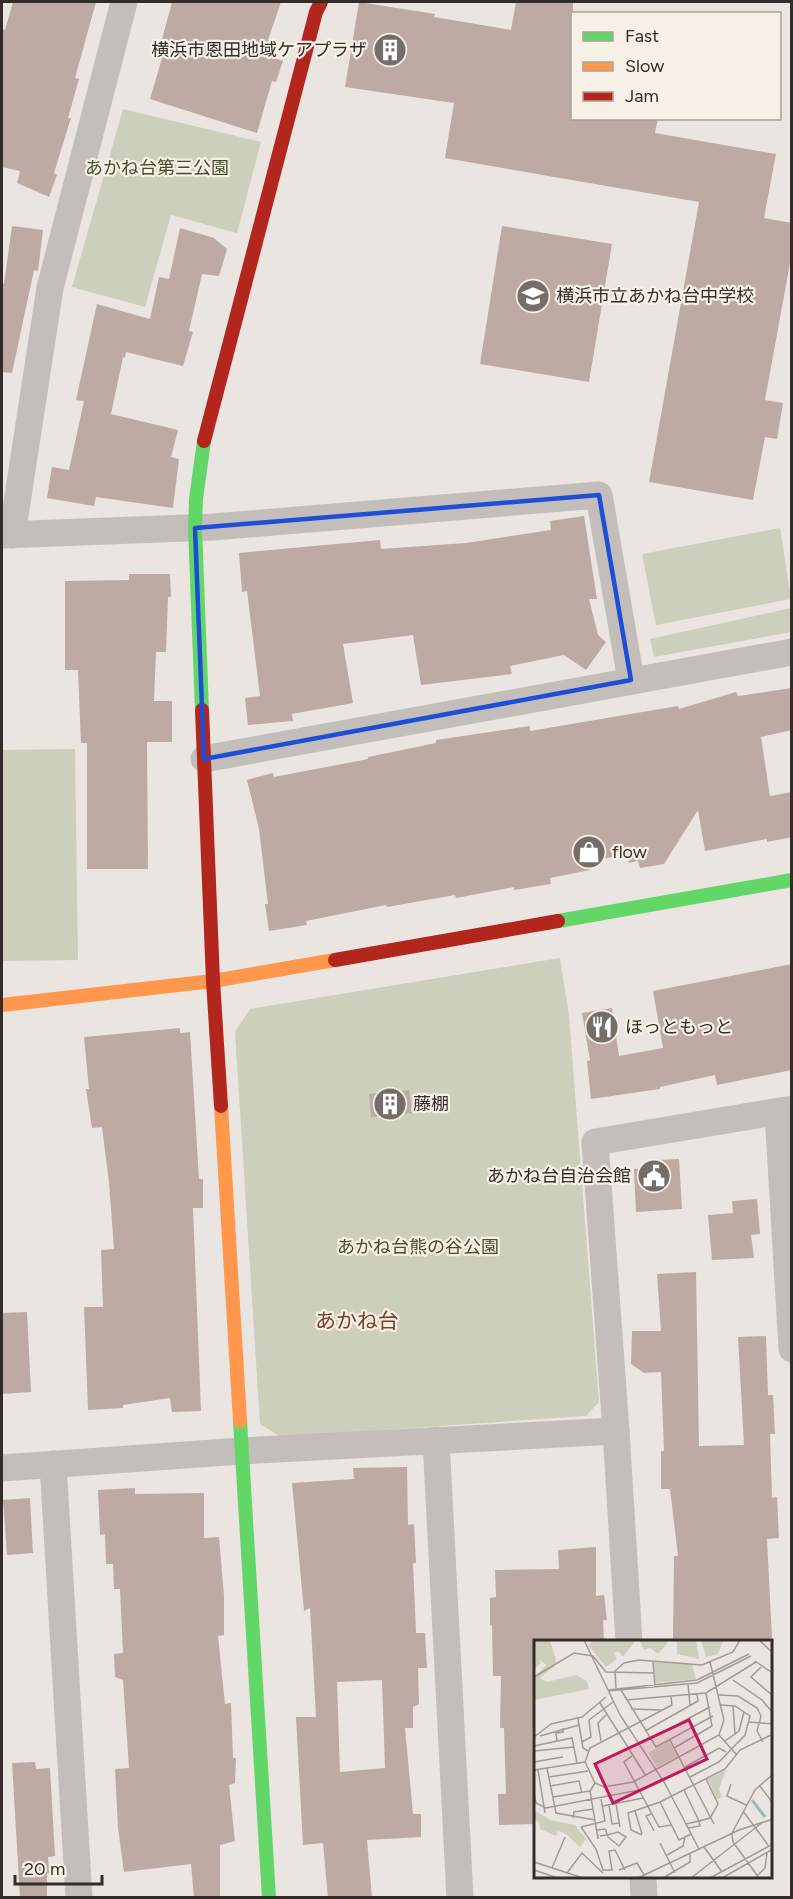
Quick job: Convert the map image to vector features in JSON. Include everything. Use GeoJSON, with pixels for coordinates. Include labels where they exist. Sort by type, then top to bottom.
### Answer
{"type":"FeatureCollection","features":[{"type":"Feature","properties":{"kind":"street"},"geometry":{"type":"LineString","coordinates":[[124,2],[50,288],[7,535],[195,528],[600,495],[631,680]]}},
{"type":"Feature","properties":{"kind":"street"},"geometry":{"type":"LineString","coordinates":[[269,1898],[213,981],[195,528],[196,500],[206,436],[316,12],[321,2]]}},
{"type":"Feature","properties":{"kind":"street"},"geometry":{"type":"LineString","coordinates":[[204,759],[792,652]]}},
{"type":"Feature","properties":{"kind":"street"},"geometry":{"type":"LineString","coordinates":[[2,1005],[213,981],[792,880]]}},
{"type":"Feature","properties":{"kind":"street"},"geometry":{"type":"LineString","coordinates":[[629,1640],[596,1142],[785,1111],[792,1349]]}},
{"type":"Feature","properties":{"kind":"street"},"geometry":{"type":"LineString","coordinates":[[2,1468],[241,1451],[616,1431]]}},
{"type":"Feature","properties":{"kind":"street"},"geometry":{"type":"LineString","coordinates":[[436,1440],[460,1898]]}},
{"type":"Feature","properties":{"kind":"street"},"geometry":{"type":"LineString","coordinates":[[53,1464],[79,1898]]}},
{"type":"Feature","properties":{"kind":"street"},"geometry":{"type":"LineString","coordinates":[[643,1878],[644,1898]]}},
{"type":"Feature","properties":{"kind":"highlighted area"},"geometry":{"type":"Polygon","coordinates":[[[599,495],[631,680],[204,759],[195,528],[599,495]]]}},
{"type":"Feature","properties":{"kind":"green space","name":"あかね台第三公園"},"geometry":{"type":"Polygon","coordinates":[[[123,109],[261,142],[237,233],[171,215],[145,307],[72,287],[123,109]]]}},
{"type":"Feature","properties":{"kind":"green space"},"geometry":{"type":"Polygon","coordinates":[[[780,528],[791,599],[656,625],[642,554],[780,528]]]}},
{"type":"Feature","properties":{"kind":"green space"},"geometry":{"type":"Polygon","coordinates":[[[791,608],[791,632],[654,657],[650,639],[791,608]]]}},
{"type":"Feature","properties":{"kind":"green space"},"geometry":{"type":"Polygon","coordinates":[[[75,749],[78,960],[2,961],[2,750],[75,749]]]}},
{"type":"Feature","properties":{"kind":"green space","name":"あかね台熊の谷公園"},"geometry":{"type":"Polygon","coordinates":[[[560,958],[569,1016],[599,1402],[586,1416],[281,1437],[260,1424],[235,1032],[250,1009],[560,958]]]}},
{"type":"Feature","properties":{"kind":"building"},"geometry":{"type":"Polygon","coordinates":[[[13,2],[96,2],[75,78],[79,79],[68,118],[71,118],[54,173],[57,175],[49,197],[17,183],[20,171],[2,167],[2,29],[5,30],[13,2]]]}},
{"type":"Feature","properties":{"kind":"building"},"geometry":{"type":"Polygon","coordinates":[[[172,2],[281,2],[268,40],[271,41],[266,55],[283,61],[276,82],[272,81],[257,133],[150,99],[165,48],[160,47],[172,2]]]}},
{"type":"Feature","properties":{"kind":"building"},"geometry":{"type":"Polygon","coordinates":[[[359,2],[435,14],[434,17],[511,30],[516,2],[573,2],[573,12],[571,12],[571,120],[658,120],[655,133],[776,154],[764,218],[792,223],[792,252],[765,400],[783,403],[777,439],[765,437],[753,500],[649,482],[699,202],[445,158],[454,103],[345,87],[359,2]]]}},
{"type":"Feature","properties":{"kind":"building"},"geometry":{"type":"Polygon","coordinates":[[[12,226],[43,230],[38,271],[34,270],[12,373],[2,372],[2,283],[4,284],[12,226]]]}},
{"type":"Feature","properties":{"kind":"building"},"geometry":{"type":"Polygon","coordinates":[[[502,226],[612,244],[589,382],[480,364],[502,226]]]}},
{"type":"Feature","properties":{"kind":"building"},"geometry":{"type":"Polygon","coordinates":[[[180,228],[214,238],[227,249],[219,276],[202,274],[189,331],[193,332],[183,366],[126,352],[111,414],[178,430],[171,457],[179,459],[173,508],[96,497],[94,506],[47,498],[52,467],[69,470],[84,401],[76,400],[97,304],[150,319],[159,277],[169,279],[180,228]]]}},
{"type":"Feature","properties":{"kind":"building"},"geometry":{"type":"Polygon","coordinates":[[[584,516],[597,599],[589,599],[598,635],[606,642],[586,670],[564,655],[510,666],[512,674],[421,685],[413,635],[343,644],[353,703],[292,714],[293,721],[248,725],[245,698],[260,696],[247,591],[242,592],[239,553],[380,540],[381,549],[466,543],[551,530],[550,521],[584,516]]]}},
{"type":"Feature","properties":{"kind":"building"},"geometry":{"type":"Polygon","coordinates":[[[129,574],[170,574],[171,597],[168,597],[166,652],[156,652],[154,701],[172,701],[172,742],[147,742],[148,869],[87,869],[87,743],[81,743],[78,670],[65,670],[65,581],[129,580],[129,574]]]}},
{"type":"Feature","properties":{"kind":"building"},"geometry":{"type":"Polygon","coordinates":[[[792,688],[792,730],[761,737],[770,796],[792,792],[792,837],[767,842],[767,839],[705,851],[698,810],[664,864],[640,868],[638,861],[629,863],[627,855],[588,861],[590,870],[550,878],[551,884],[514,890],[514,887],[456,898],[455,895],[387,907],[386,905],[306,921],[307,925],[269,931],[259,829],[247,780],[273,773],[274,777],[368,759],[368,757],[436,743],[436,740],[530,726],[530,731],[678,706],[679,709],[736,692],[738,696],[792,688]]]}},
{"type":"Feature","properties":{"kind":"building"},"geometry":{"type":"Polygon","coordinates":[[[792,964],[792,1070],[717,1085],[715,1075],[660,1087],[660,1089],[591,1099],[587,1061],[590,1060],[582,1013],[612,1008],[619,1056],[663,1048],[653,991],[792,964]]]}},
{"type":"Feature","properties":{"kind":"building"},"geometry":{"type":"Polygon","coordinates":[[[180,1028],[180,1033],[190,1032],[199,1179],[203,1179],[203,1208],[193,1208],[201,1411],[172,1412],[170,1398],[123,1405],[123,1408],[88,1410],[84,1307],[103,1307],[101,1250],[114,1249],[102,1127],[92,1128],[86,1089],[89,1089],[84,1037],[180,1028]]]}},
{"type":"Feature","properties":{"kind":"building","name":"藤棚"},"geometry":{"type":"Polygon","coordinates":[[[409,1090],[412,1113],[371,1117],[369,1094],[409,1090]]]}},
{"type":"Feature","properties":{"kind":"building"},"geometry":{"type":"Polygon","coordinates":[[[679,1159],[682,1209],[636,1212],[634,1169],[657,1167],[657,1160],[679,1159]]]}},
{"type":"Feature","properties":{"kind":"building"},"geometry":{"type":"Polygon","coordinates":[[[757,1199],[760,1234],[751,1235],[754,1258],[712,1260],[708,1215],[733,1213],[732,1201],[757,1199]]]}},
{"type":"Feature","properties":{"kind":"building"},"geometry":{"type":"Polygon","coordinates":[[[696,1272],[699,1446],[744,1445],[738,1337],[766,1336],[768,1395],[773,1395],[775,1434],[770,1434],[772,1498],[777,1497],[779,1538],[767,1539],[772,1638],[769,1638],[770,1640],[673,1640],[674,1556],[678,1556],[670,1489],[661,1489],[661,1451],[664,1451],[661,1372],[644,1373],[631,1364],[632,1331],[661,1331],[657,1274],[696,1272]]]}},
{"type":"Feature","properties":{"kind":"building"},"geometry":{"type":"Polygon","coordinates":[[[27,1312],[31,1392],[2,1394],[2,1313],[27,1312]]]}},
{"type":"Feature","properties":{"kind":"building"},"geometry":{"type":"Polygon","coordinates":[[[407,1467],[408,1525],[414,1524],[416,1633],[425,1633],[427,1668],[418,1668],[419,1704],[413,1707],[413,1728],[405,1728],[413,1814],[421,1814],[421,1837],[367,1840],[372,1898],[328,1898],[323,1843],[303,1845],[296,1717],[316,1717],[310,1608],[304,1611],[292,1483],[354,1479],[353,1468],[407,1467]],[[382,1680],[337,1682],[340,1772],[385,1768],[382,1680]]]}},
{"type":"Feature","properties":{"kind":"building"},"geometry":{"type":"Polygon","coordinates":[[[135,1488],[135,1494],[204,1493],[204,1538],[219,1537],[224,1596],[224,1635],[218,1636],[225,1704],[231,1703],[233,1758],[236,1758],[235,1783],[229,1785],[235,1841],[220,1845],[220,1898],[194,1898],[191,1864],[124,1872],[118,1828],[115,1769],[129,1768],[123,1680],[115,1677],[114,1654],[123,1653],[120,1589],[114,1589],[113,1564],[106,1564],[105,1534],[100,1535],[98,1490],[135,1488]]]}},
{"type":"Feature","properties":{"kind":"building"},"geometry":{"type":"Polygon","coordinates":[[[30,1498],[33,1553],[7,1555],[3,1500],[30,1498]]]}},
{"type":"Feature","properties":{"kind":"building"},"geometry":{"type":"Polygon","coordinates":[[[596,1547],[596,1596],[604,1595],[607,1620],[603,1620],[604,1640],[534,1640],[534,1728],[532,1728],[534,1824],[499,1825],[498,1794],[506,1794],[504,1728],[500,1728],[501,1676],[493,1676],[492,1625],[490,1626],[490,1598],[496,1597],[495,1570],[559,1569],[558,1550],[596,1547]]]}},
{"type":"Feature","properties":{"kind":"building"},"geometry":{"type":"Polygon","coordinates":[[[35,1762],[36,1769],[50,1768],[55,1856],[48,1857],[47,1898],[20,1898],[12,1763],[35,1762]]]}},
{"type":"Feature","properties":{"kind":"traffic: fast"},"geometry":{"type":"LineString","coordinates":[[202,710],[195,528],[196,499],[204,441]]}},
{"type":"Feature","properties":{"kind":"traffic: fast"},"geometry":{"type":"LineString","coordinates":[[558,921],[792,880]]}},
{"type":"Feature","properties":{"kind":"traffic: fast"},"geometry":{"type":"LineString","coordinates":[[240,1421],[269,1898]]}},
{"type":"Feature","properties":{"kind":"traffic: slow"},"geometry":{"type":"LineString","coordinates":[[2,1005],[213,981],[335,960]]}},
{"type":"Feature","properties":{"kind":"traffic: slow"},"geometry":{"type":"LineString","coordinates":[[221,1106],[240,1421]]}},
{"type":"Feature","properties":{"kind":"traffic: jam"},"geometry":{"type":"LineString","coordinates":[[204,441],[316,12],[321,2]]}},
{"type":"Feature","properties":{"kind":"traffic: jam"},"geometry":{"type":"LineString","coordinates":[[202,710],[213,981],[221,1106]]}},
{"type":"Feature","properties":{"kind":"traffic: jam"},"geometry":{"type":"LineString","coordinates":[[335,960],[558,921]]}},
{"type":"Feature","properties":{"kind":"place","name":"横浜市恩田地域ケアプラザ"},"geometry":{"type":"Point","coordinates":[390,50]}},
{"type":"Feature","properties":{"kind":"place","name":"横浜市立あかね台中学校"},"geometry":{"type":"Point","coordinates":[533,296]}},
{"type":"Feature","properties":{"kind":"place","name":"flow"},"geometry":{"type":"Point","coordinates":[589,852]}},
{"type":"Feature","properties":{"kind":"place","name":"ほっともっと"},"geometry":{"type":"Point","coordinates":[602,1027]}},
{"type":"Feature","properties":{"kind":"place","name":"藤棚"},"geometry":{"type":"Point","coordinates":[390,1104]}},
{"type":"Feature","properties":{"kind":"place","name":"あかね台自治会館"},"geometry":{"type":"Point","coordinates":[654,1176]}},
{"type":"Feature","properties":{"kind":"district","name":"あかね台"},"geometry":{"type":"Point","coordinates":[357,1320]}}]}
